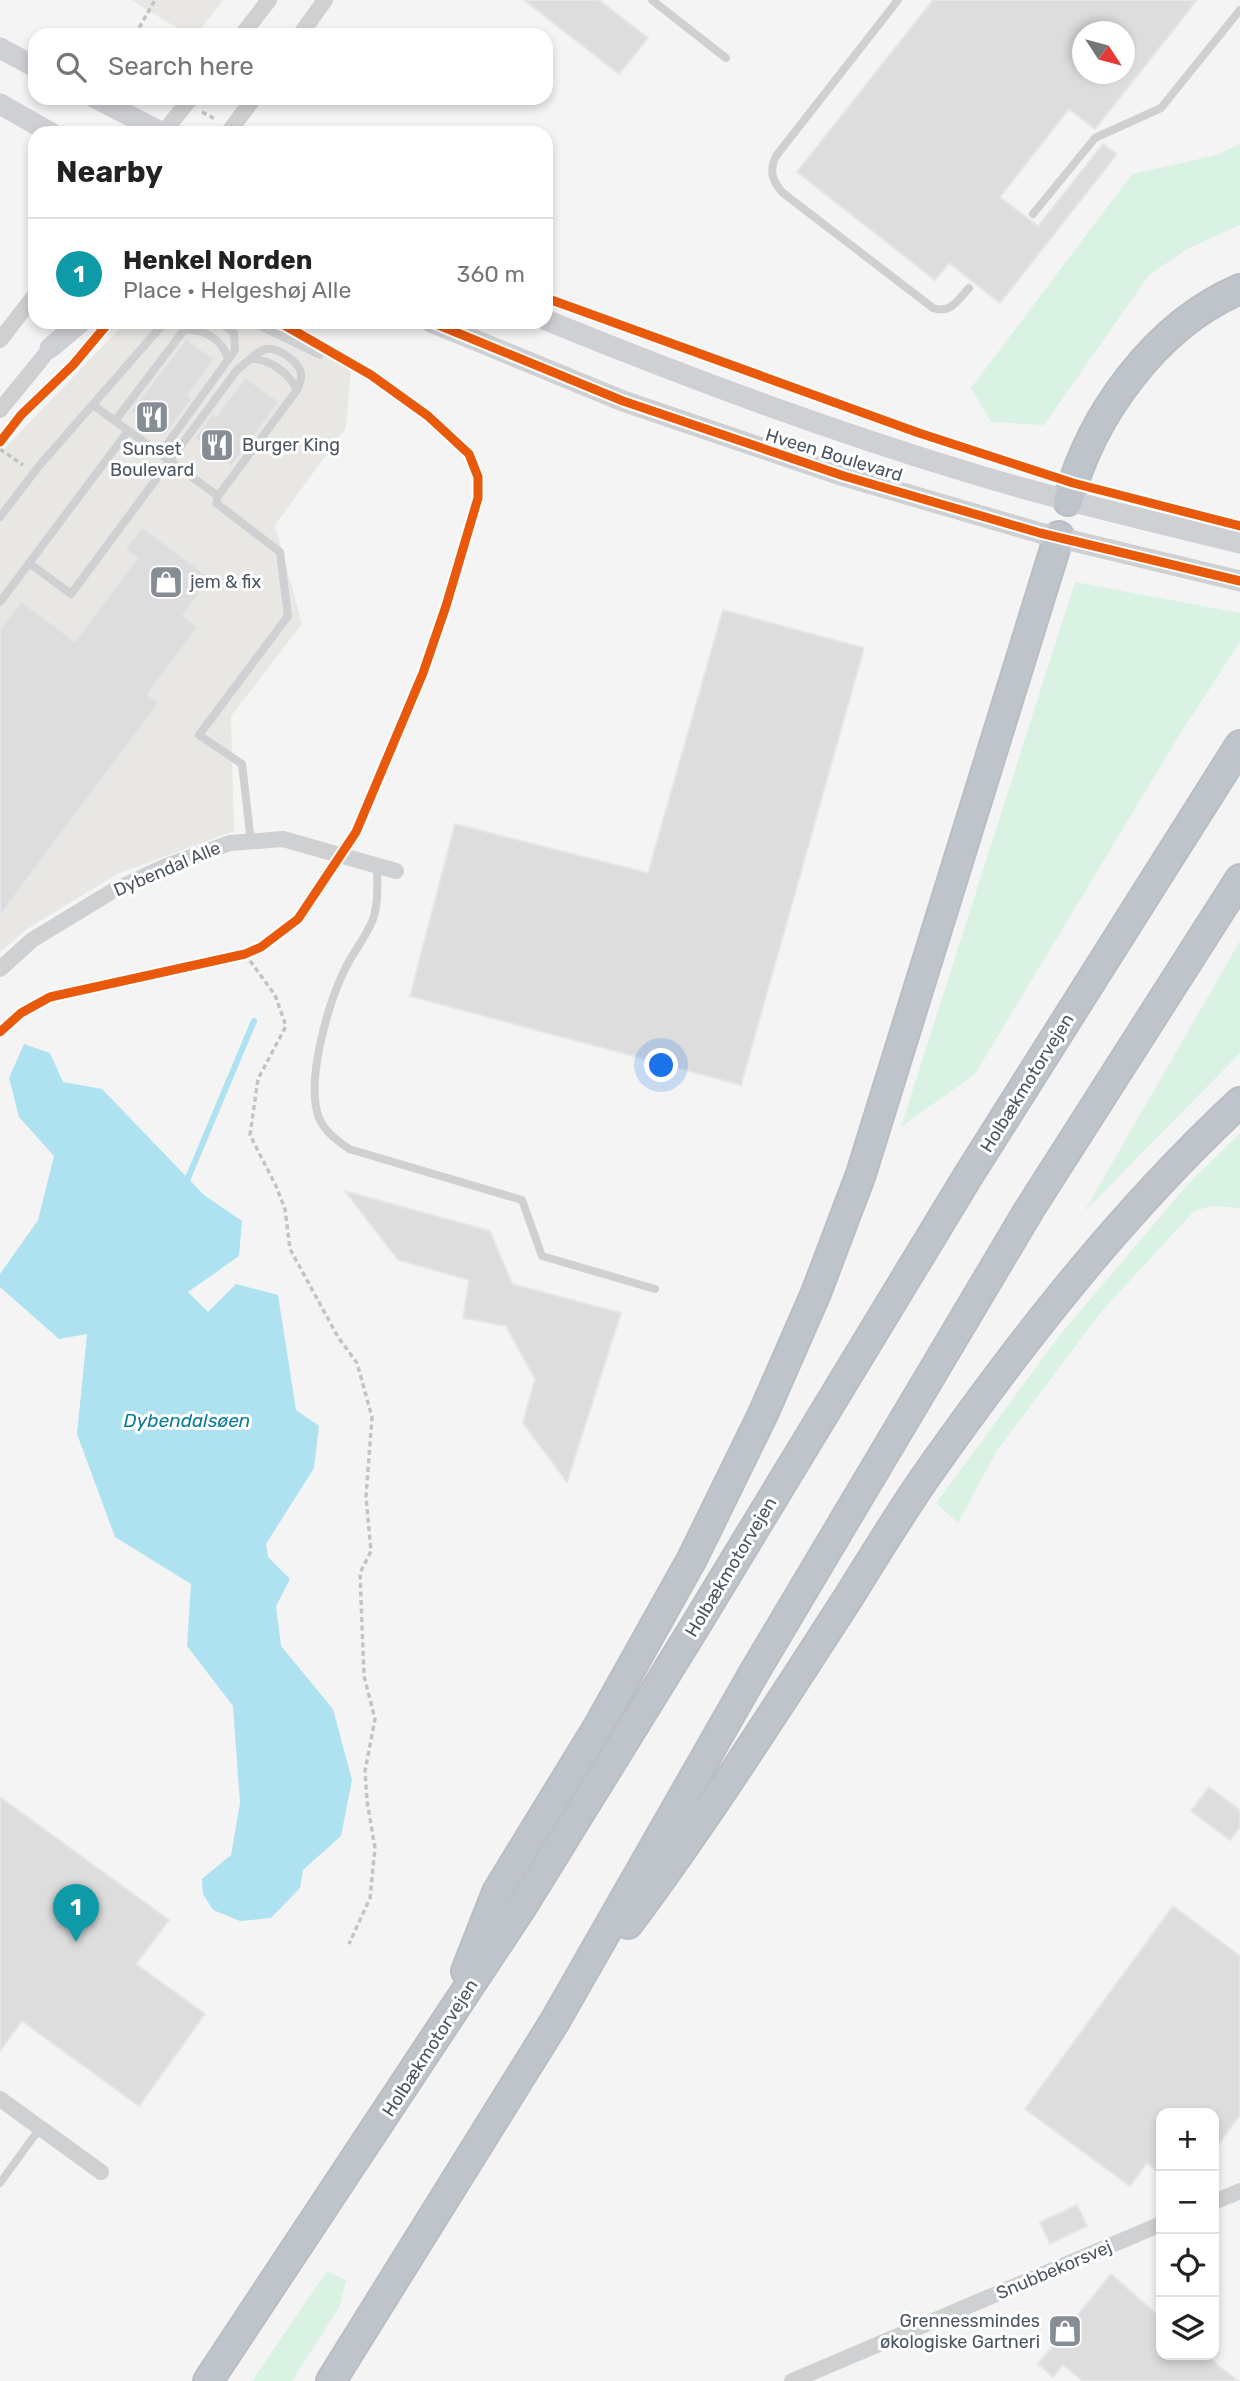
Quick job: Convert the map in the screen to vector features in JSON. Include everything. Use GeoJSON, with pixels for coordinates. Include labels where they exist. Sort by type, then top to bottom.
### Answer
{"type":"FeatureCollection","features":[{"type":"Feature","properties":{"kind":"highway"},"geometry":{"type":"LineString","coordinates":[[1068,501],[1073,483],[1104,417],[1133,372],[1182,323],[1205,307],[1240,289]]}},
{"type":"Feature","properties":{"kind":"highway"},"geometry":{"type":"LineString","coordinates":[[443,2029],[497,1892],[598,1727],[692,1559],[763,1414],[816,1293],[861,1174],[1059,536]]}},
{"type":"Feature","properties":{"kind":"highway","name":"Holbækmotorvejen"},"geometry":{"type":"LineString","coordinates":[[208,2381],[521,1908],[687,1640],[975,1164],[1240,745]]}},
{"type":"Feature","properties":{"kind":"highway"},"geometry":{"type":"LineString","coordinates":[[331,2381],[555,2021],[762,1659],[1028,1210],[1240,878]]}},
{"type":"Feature","properties":{"kind":"highway"},"geometry":{"type":"LineString","coordinates":[[555,2021],[677,1858],[923,1480],[1008,1365],[1100,1248],[1200,1140],[1240,1102]]}},
{"type":"Feature","properties":{"kind":"street"},"geometry":{"type":"LineString","coordinates":[[247,28],[269,0]]}},
{"type":"Feature","properties":{"kind":"street"},"geometry":{"type":"LineString","coordinates":[[305,28],[325,0]]}},
{"type":"Feature","properties":{"kind":"street"},"geometry":{"type":"LineString","coordinates":[[0,48],[28,63]]}},
{"type":"Feature","properties":{"kind":"street"},"geometry":{"type":"LineString","coordinates":[[0,104],[39,126]]}},
{"type":"Feature","properties":{"kind":"street"},"geometry":{"type":"LineString","coordinates":[[108,105],[149,126]]}},
{"type":"Feature","properties":{"kind":"street"},"geometry":{"type":"LineString","coordinates":[[234,126],[249,105]]}},
{"type":"Feature","properties":{"kind":"street"},"geometry":{"type":"LineString","coordinates":[[168,126],[181,106]]}},
{"type":"Feature","properties":{"kind":"street"},"geometry":{"type":"LineString","coordinates":[[0,340],[28,304]]}},
{"type":"Feature","properties":{"kind":"street","name":"Hveen Boulevard"},"geometry":{"type":"LineString","coordinates":[[553,323],[644,360],[853,436],[1068,501],[1240,543]]}},
{"type":"Feature","properties":{"kind":"street"},"geometry":{"type":"LineString","coordinates":[[0,410],[66,329]]}},
{"type":"Feature","properties":{"kind":"street"},"geometry":{"type":"LineString","coordinates":[[50,348],[73,329]]}},
{"type":"Feature","properties":{"kind":"street","name":"Hveen Boulevard"},"geometry":{"type":"LineString","coordinates":[[447,329],[548,371],[702,429],[844,476],[1040,533],[1240,581]]}},
{"type":"Feature","properties":{"kind":"street"},"geometry":{"type":"LineString","coordinates":[[1059,536],[1068,501]]}},
{"type":"Feature","properties":{"kind":"street","name":"Dybendal Alle"},"geometry":{"type":"LineString","coordinates":[[0,970],[32,940],[111,892],[166,866],[230,843],[283,839],[396,871]]}},
{"type":"Feature","properties":{"kind":"street"},"geometry":{"type":"LineString","coordinates":[[0,2099],[102,2172]]}},
{"type":"Feature","properties":{"kind":"street"},"geometry":{"type":"LineString","coordinates":[[1219,2200],[1240,2191]]}},
{"type":"Feature","properties":{"kind":"street","name":"Snubbekorsvej"},"geometry":{"type":"LineString","coordinates":[[792,2381],[1156,2226]]}},
{"type":"Feature","properties":{"kind":"lane"},"geometry":{"type":"LineString","coordinates":[[652,0],[726,58]]}},
{"type":"Feature","properties":{"kind":"lane"},"geometry":{"type":"LineString","coordinates":[[898,0],[776,156],[770,169],[783,193],[933,308],[942,311],[951,309],[969,288]]}},
{"type":"Feature","properties":{"kind":"lane"},"geometry":{"type":"LineString","coordinates":[[1033,214],[1094,138],[1161,108],[1240,10]]}},
{"type":"Feature","properties":{"kind":"lane"},"geometry":{"type":"LineString","coordinates":[[0,517],[38,466],[159,329]]}},
{"type":"Feature","properties":{"kind":"lane"},"geometry":{"type":"LineString","coordinates":[[160,454],[235,350],[236,338],[229,329]]}},
{"type":"Feature","properties":{"kind":"lane"},"geometry":{"type":"LineString","coordinates":[[267,329],[320,355]]}},
{"type":"Feature","properties":{"kind":"lane"},"geometry":{"type":"LineString","coordinates":[[115,421],[184,330],[201,330],[222,346],[228,360]]}},
{"type":"Feature","properties":{"kind":"lane"},"geometry":{"type":"LineString","coordinates":[[29,563],[71,594],[237,370],[263,350],[275,348],[299,366],[301,373],[297,390],[218,496],[216,503],[280,552],[288,615],[199,734],[242,764],[251,842]]}},
{"type":"Feature","properties":{"kind":"lane"},"geometry":{"type":"LineString","coordinates":[[251,359],[266,360],[290,378],[297,390]]}},
{"type":"Feature","properties":{"kind":"lane"},"geometry":{"type":"LineString","coordinates":[[93,405],[218,496]]}},
{"type":"Feature","properties":{"kind":"lane"},"geometry":{"type":"LineString","coordinates":[[0,602],[128,431]]}},
{"type":"Feature","properties":{"kind":"lane"},"geometry":{"type":"LineString","coordinates":[[377,866],[376,907],[373,918],[344,971],[320,1043],[315,1087],[318,1116],[323,1126],[333,1138],[349,1149],[522,1200],[542,1256],[655,1289]]}},
{"type":"Feature","properties":{"kind":"lane"},"geometry":{"type":"LineString","coordinates":[[0,2183],[40,2128]]}},
{"type":"Feature","properties":{"kind":"path"},"geometry":{"type":"LineString","coordinates":[[139,28],[155,0]]}},
{"type":"Feature","properties":{"kind":"path"},"geometry":{"type":"LineString","coordinates":[[181,106],[220,126]]}},
{"type":"Feature","properties":{"kind":"path"},"geometry":{"type":"LineString","coordinates":[[0,449],[13,458]]}},
{"type":"Feature","properties":{"kind":"path"},"geometry":{"type":"LineString","coordinates":[[233,957],[249,952],[275,995],[286,1026],[258,1079],[250,1135],[285,1209],[290,1250],[338,1337],[357,1363],[372,1417],[366,1497],[371,1551],[360,1573],[364,1676],[375,1719],[365,1771],[375,1848],[370,1898],[349,1944]]}},
{"type":"Feature","properties":{"kind":"shaded area"},"geometry":{"type":"Polygon","coordinates":[[[131,0],[223,0],[201,28],[177,28],[131,0]]]}},
{"type":"Feature","properties":{"kind":"shaded area"},"geometry":{"type":"Polygon","coordinates":[[[119,329],[278,329],[351,369],[346,428],[275,525],[302,624],[231,716],[234,831],[117,874],[27,929],[0,952],[0,453],[119,329]]]}},
{"type":"Feature","properties":{"kind":"green space"},"geometry":{"type":"Polygon","coordinates":[[[1240,144],[1240,225],[1189,248],[1149,275],[1044,425],[991,422],[971,388],[1132,174],[1217,155],[1240,144]]]}},
{"type":"Feature","properties":{"kind":"green space"},"geometry":{"type":"Polygon","coordinates":[[[1075,582],[1240,613],[1240,642],[1180,734],[975,1074],[901,1127],[1075,582]]]}},
{"type":"Feature","properties":{"kind":"green space"},"geometry":{"type":"Polygon","coordinates":[[[1240,941],[1240,1053],[1084,1212],[1240,941]]]}},
{"type":"Feature","properties":{"kind":"green space"},"geometry":{"type":"Polygon","coordinates":[[[1240,1133],[1240,1208],[1212,1206],[1194,1211],[1101,1312],[998,1449],[958,1523],[936,1503],[1059,1336],[1188,1184],[1240,1133]]]}},
{"type":"Feature","properties":{"kind":"green space"},"geometry":{"type":"Polygon","coordinates":[[[327,2271],[346,2280],[340,2306],[292,2381],[252,2381],[327,2271]]]}},
{"type":"Feature","properties":{"kind":"water","name":"Dybendalsøen"},"geometry":{"type":"Polygon","coordinates":[[[24,1044],[50,1053],[63,1082],[102,1089],[204,1195],[242,1221],[239,1256],[188,1292],[208,1312],[236,1284],[278,1295],[296,1410],[319,1426],[314,1468],[266,1544],[268,1557],[290,1579],[276,1606],[281,1646],[333,1709],[352,1780],[341,1836],[303,1870],[300,1888],[271,1918],[240,1921],[213,1910],[203,1894],[202,1879],[231,1855],[240,1803],[233,1706],[187,1646],[191,1584],[115,1537],[77,1434],[87,1334],[59,1339],[0,1287],[0,1274],[38,1220],[54,1156],[19,1117],[9,1078],[24,1044]]]}},
{"type":"Feature","properties":{"kind":"building"},"geometry":{"type":"Polygon","coordinates":[[[524,0],[599,0],[648,38],[619,74],[524,0]]]}},
{"type":"Feature","properties":{"kind":"building"},"geometry":{"type":"Polygon","coordinates":[[[933,0],[1197,0],[1135,78],[1135,21],[1072,21],[1072,84],[1131,84],[1095,129],[1069,109],[1000,197],[1038,226],[1103,144],[1117,154],[1000,303],[949,263],[935,280],[797,172],[933,0]]]}},
{"type":"Feature","properties":{"kind":"building"},"geometry":{"type":"Polygon","coordinates":[[[186,339],[214,359],[188,395],[192,399],[165,436],[131,411],[186,339]]]}},
{"type":"Feature","properties":{"kind":"building"},"geometry":{"type":"Polygon","coordinates":[[[245,377],[279,402],[232,466],[195,438],[212,414],[216,417],[245,377]]]}},
{"type":"Feature","properties":{"kind":"building"},"geometry":{"type":"Polygon","coordinates":[[[142,527],[210,578],[183,616],[198,627],[148,694],[159,703],[0,916],[0,630],[21,601],[75,641],[137,558],[125,549],[142,527]]]}},
{"type":"Feature","properties":{"kind":"building"},"geometry":{"type":"Polygon","coordinates":[[[723,610],[864,648],[741,1085],[410,996],[455,824],[648,873],[723,610]]]}},
{"type":"Feature","properties":{"kind":"building"},"geometry":{"type":"Polygon","coordinates":[[[345,1191],[490,1231],[512,1284],[621,1313],[567,1482],[523,1423],[535,1379],[506,1326],[463,1318],[469,1280],[398,1260],[345,1191]]]}},
{"type":"Feature","properties":{"kind":"building"},"geometry":{"type":"Polygon","coordinates":[[[1209,1787],[1240,1810],[1240,1827],[1230,1840],[1191,1811],[1209,1787]]]}},
{"type":"Feature","properties":{"kind":"building"},"geometry":{"type":"Polygon","coordinates":[[[0,1797],[169,1920],[136,1964],[205,2014],[139,2106],[22,2021],[0,2051],[0,1797]]]}},
{"type":"Feature","properties":{"kind":"building"},"geometry":{"type":"Polygon","coordinates":[[[1173,1906],[1240,1956],[1240,2115],[1219,2143],[1219,2108],[1156,2108],[1156,2170],[1147,2163],[1130,2186],[1025,2109],[1173,1906]]]}},
{"type":"Feature","properties":{"kind":"building"},"geometry":{"type":"Polygon","coordinates":[[[1077,2205],[1087,2226],[1050,2244],[1040,2222],[1077,2205]]]}},
{"type":"Feature","properties":{"kind":"building"},"geometry":{"type":"Polygon","coordinates":[[[1111,2274],[1156,2314],[1156,2360],[1212,2360],[1238,2381],[1083,2381],[1063,2365],[1053,2377],[1038,2364],[1111,2274]]]}},
{"type":"Feature","properties":{"kind":"waterway"},"geometry":{"type":"LineString","coordinates":[[188,1178],[254,1021]]}},
{"type":"Feature","properties":{"kind":"cycle path"},"geometry":{"type":"LineString","coordinates":[[553,301],[919,433],[1073,483],[1240,526]]}},
{"type":"Feature","properties":{"kind":"cycle path"},"geometry":{"type":"LineString","coordinates":[[0,442],[21,415],[73,365],[103,329]]}},
{"type":"Feature","properties":{"kind":"cycle path"},"geometry":{"type":"LineString","coordinates":[[0,1032],[21,1013],[50,997],[245,954],[261,947],[298,919],[356,832],[423,673],[478,498],[478,477],[469,454],[428,416],[371,375],[291,329]]}},
{"type":"Feature","properties":{"kind":"cycle path"},"geometry":{"type":"LineString","coordinates":[[448,329],[623,401],[844,476],[1040,533],[1240,581]]}},
{"type":"Feature","properties":{"kind":"place","name":"Sunset Boulevard"},"geometry":{"type":"Point","coordinates":[152,417]}},
{"type":"Feature","properties":{"kind":"place","name":"Burger King"},"geometry":{"type":"Point","coordinates":[217,445]}},
{"type":"Feature","properties":{"kind":"place","name":"jem & fix"},"geometry":{"type":"Point","coordinates":[166,582]}},
{"type":"Feature","properties":{"kind":"place","name":"Henkel Norden"},"geometry":{"type":"Point","coordinates":[76,1942]}},
{"type":"Feature","properties":{"kind":"place","name":"Grennessmindes økologiske Gartneri"},"geometry":{"type":"Point","coordinates":[1065,2331]}}]}
